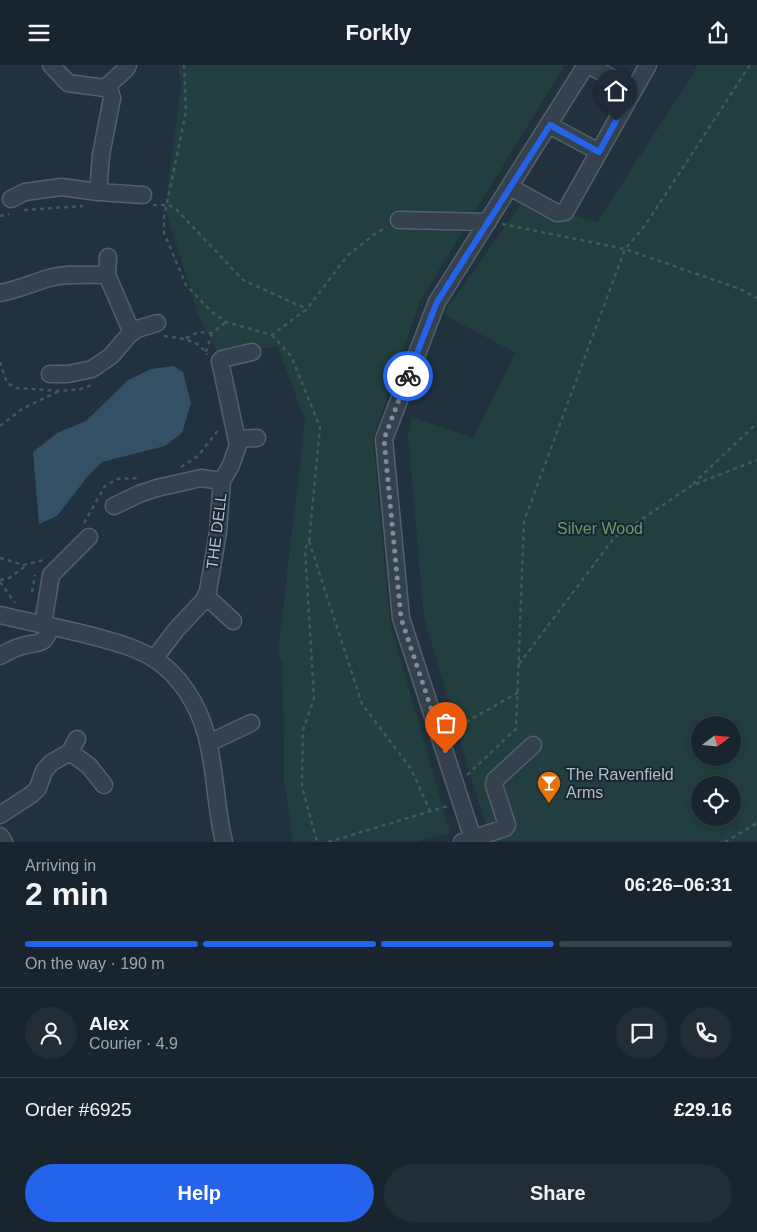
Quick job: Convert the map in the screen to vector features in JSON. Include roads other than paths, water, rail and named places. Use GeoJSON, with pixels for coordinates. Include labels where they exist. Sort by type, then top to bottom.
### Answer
{"type":"FeatureCollection","features":[{"type":"Feature","properties":{"kind":"street"},"geometry":{"type":"LineString","coordinates":[[105,88],[128,65]]}},
{"type":"Feature","properties":{"kind":"street"},"geometry":{"type":"LineString","coordinates":[[533,745],[495,780],[494,785],[507,825],[470,841],[456,785],[401,618],[384,439],[437,302],[588,65],[633,90]]}},
{"type":"Feature","properties":{"kind":"street"},"geometry":{"type":"LineString","coordinates":[[510,187],[557,213],[565,212],[648,65]]}},
{"type":"Feature","properties":{"kind":"street"},"geometry":{"type":"LineString","coordinates":[[52,67],[68,83],[105,88],[110,91],[112,98],[101,155],[98,192]]}},
{"type":"Feature","properties":{"kind":"street"},"geometry":{"type":"LineString","coordinates":[[550,125],[599,152]]}},
{"type":"Feature","properties":{"kind":"street"},"geometry":{"type":"LineString","coordinates":[[13,206],[25,192],[60,187],[146,200]]}},
{"type":"Feature","properties":{"kind":"street"},"geometry":{"type":"LineString","coordinates":[[399,220],[488,222]]}},
{"type":"Feature","properties":{"kind":"street"},"geometry":{"type":"LineString","coordinates":[[108,257],[107,275],[132,333]]}},
{"type":"Feature","properties":{"kind":"street"},"geometry":{"type":"LineString","coordinates":[[0,293],[64,275],[107,275]]}},
{"type":"Feature","properties":{"kind":"street"},"geometry":{"type":"LineString","coordinates":[[50,374],[68,374],[92,369],[111,355],[137,329],[158,330]]}},
{"type":"Feature","properties":{"kind":"street","name":"THE DELL"},"geometry":{"type":"LineString","coordinates":[[154,659],[206,596],[208,591],[218,533],[222,481],[231,465],[238,445],[220,361],[252,352]]}},
{"type":"Feature","properties":{"kind":"street"},"geometry":{"type":"LineString","coordinates":[[237,439],[257,438]]}},
{"type":"Feature","properties":{"kind":"street"},"geometry":{"type":"LineString","coordinates":[[114,507],[139,494],[157,488],[201,478],[222,481]]}},
{"type":"Feature","properties":{"kind":"street"},"geometry":{"type":"LineString","coordinates":[[0,656],[21,646],[41,643],[47,637],[50,575],[86,531]]}},
{"type":"Feature","properties":{"kind":"street"},"geometry":{"type":"LineString","coordinates":[[206,596],[233,621]]}},
{"type":"Feature","properties":{"kind":"street"},"geometry":{"type":"LineString","coordinates":[[0,615],[47,625],[138,651],[154,659],[185,688],[196,706],[209,743],[224,842]]}},
{"type":"Feature","properties":{"kind":"street"},"geometry":{"type":"LineString","coordinates":[[209,743],[251,723]]}},
{"type":"Feature","properties":{"kind":"street"},"geometry":{"type":"LineString","coordinates":[[0,815],[32,794],[38,788],[44,771],[74,746],[104,785]]}},
{"type":"Feature","properties":{"kind":"street"},"geometry":{"type":"LineString","coordinates":[[0,837],[4,842]]}},
{"type":"Feature","properties":{"kind":"water"},"geometry":{"type":"Polygon","coordinates":[[[174,366],[183,372],[191,403],[182,433],[165,446],[102,462],[88,476],[57,516],[39,524],[33,452],[57,433],[86,421],[128,380],[151,369],[174,366]]]}},
{"type":"Feature","properties":{"kind":"place","name":"The Ravenfield Arms"},"geometry":{"type":"Point","coordinates":[549,804]}},
{"type":"Feature","properties":{"kind":"park label","name":"Silver Wood"},"geometry":{"type":"Point","coordinates":[600,528]}}]}
